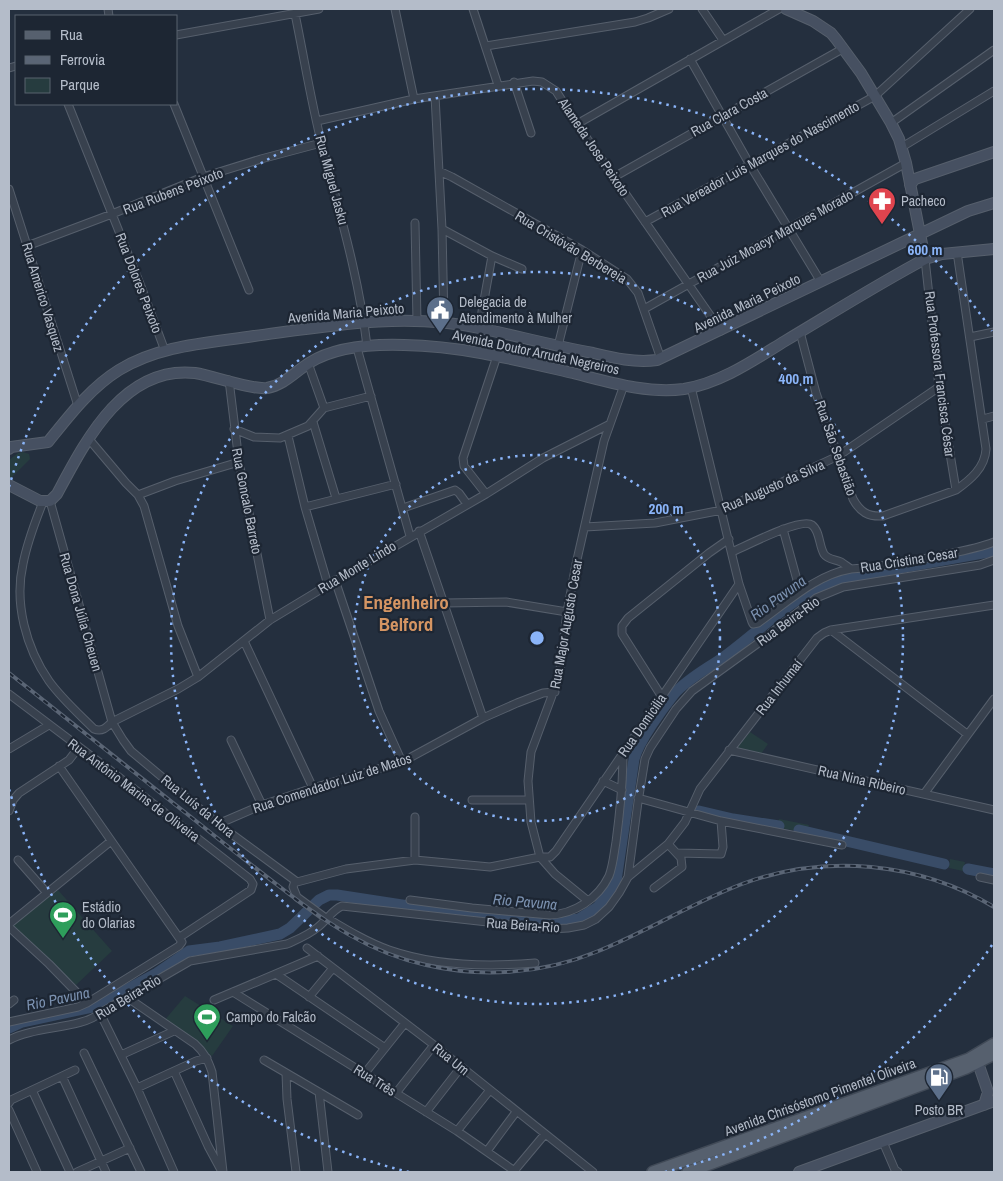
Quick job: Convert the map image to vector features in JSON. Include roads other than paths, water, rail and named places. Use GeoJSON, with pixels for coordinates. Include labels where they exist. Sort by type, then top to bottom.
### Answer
{"type":"FeatureCollection","features":[{"type":"Feature","properties":{"kind":"main road"},"geometry":{"type":"LineString","coordinates":[[786,9],[831,33],[844,48],[891,123],[902,147],[911,180],[925,259]]}},
{"type":"Feature","properties":{"kind":"main road"},"geometry":{"type":"LineString","coordinates":[[911,180],[994,152]]}},
{"type":"Feature","properties":{"kind":"main road","name":"Avenida Maria Peixoto"},"geometry":{"type":"LineString","coordinates":[[10,447],[48,442],[91,392],[120,370],[139,360],[165,351],[200,344],[364,322],[417,321],[444,322],[479,328],[636,361],[648,362],[661,359],[968,211],[994,204]]}},
{"type":"Feature","properties":{"kind":"main road","name":"Avenida Doutor Arruda Negreiros"},"geometry":{"type":"LineString","coordinates":[[46,502],[57,494],[88,438],[113,406],[132,391],[151,380],[167,375],[188,372],[254,387],[269,388],[285,381],[308,363],[328,354],[362,347],[427,346],[497,356],[651,390],[691,387],[710,382],[731,372],[925,259],[942,254],[994,249]]}},
{"type":"Feature","properties":{"kind":"main road"},"geometry":{"type":"LineString","coordinates":[[9,485],[46,502]]}},
{"type":"Feature","properties":{"kind":"main road","name":"Avenida Chrisóstomo Pimentel Oliveira"},"geometry":{"type":"LineString","coordinates":[[691,1172],[973,1061],[994,1044]]}},
{"type":"Feature","properties":{"kind":"main road","name":"Avenida Chrisóstomo Pimentel Oliveira"},"geometry":{"type":"LineString","coordinates":[[654,1172],[994,1054]]}},
{"type":"Feature","properties":{"kind":"main road"},"geometry":{"type":"LineString","coordinates":[[799,1172],[989,1103],[991,1094],[973,1061]]}},
{"type":"Feature","properties":{"kind":"main road"},"geometry":{"type":"LineString","coordinates":[[691,1172],[697,1162],[715,1151]]}},
{"type":"Feature","properties":{"kind":"street"},"geometry":{"type":"LineString","coordinates":[[178,35],[295,14],[305,10],[319,9]]}},
{"type":"Feature","properties":{"kind":"street"},"geometry":{"type":"LineString","coordinates":[[395,9],[414,99]]}},
{"type":"Feature","properties":{"kind":"street"},"geometry":{"type":"LineString","coordinates":[[473,9],[498,86]]}},
{"type":"Feature","properties":{"kind":"street"},"geometry":{"type":"LineString","coordinates":[[486,46],[636,22],[669,9]]}},
{"type":"Feature","properties":{"kind":"street"},"geometry":{"type":"LineString","coordinates":[[702,9],[723,40]]}},
{"type":"Feature","properties":{"kind":"street"},"geometry":{"type":"LineString","coordinates":[[577,124],[779,9]]}},
{"type":"Feature","properties":{"kind":"street","name":"Rua Vereador Luis Marques do Nascimento"},"geometry":{"type":"LineString","coordinates":[[645,222],[875,96],[970,9]]}},
{"type":"Feature","properties":{"kind":"street","name":"Rua Miguel Jasku"},"geometry":{"type":"LineString","coordinates":[[295,14],[321,143],[346,232],[364,322],[362,347],[370,396],[410,536]]}},
{"type":"Feature","properties":{"kind":"street","name":"Rua Clara Costa"},"geometry":{"type":"LineString","coordinates":[[614,177],[844,48]]}},
{"type":"Feature","properties":{"kind":"street"},"geometry":{"type":"LineString","coordinates":[[891,123],[994,50]]}},
{"type":"Feature","properties":{"kind":"street"},"geometry":{"type":"LineString","coordinates":[[690,59],[721,116],[821,282]]}},
{"type":"Feature","properties":{"kind":"street","name":"Alameda Jose Peixoto"},"geometry":{"type":"LineString","coordinates":[[317,121],[414,99],[514,82],[533,81],[549,85],[556,91],[721,331]]}},
{"type":"Feature","properties":{"kind":"street"},"geometry":{"type":"LineString","coordinates":[[514,82],[530,134]]}},
{"type":"Feature","properties":{"kind":"street"},"geometry":{"type":"LineString","coordinates":[[902,147],[994,91]]}},
{"type":"Feature","properties":{"kind":"street"},"geometry":{"type":"LineString","coordinates":[[435,96],[442,229],[444,322]]}},
{"type":"Feature","properties":{"kind":"street","name":"Rua Dolores Peixoto"},"geometry":{"type":"LineString","coordinates":[[68,105],[165,351]]}},
{"type":"Feature","properties":{"kind":"street"},"geometry":{"type":"LineString","coordinates":[[174,105],[249,290]]}},
{"type":"Feature","properties":{"kind":"street","name":"Rua Rubens Peixoto"},"geometry":{"type":"LineString","coordinates":[[27,246],[203,177],[321,143]]}},
{"type":"Feature","properties":{"kind":"street","name":"Rua Juiz Moacyr Marques Morado"},"geometry":{"type":"LineString","coordinates":[[644,308],[906,162]]}},
{"type":"Feature","properties":{"kind":"street","name":"Rua Cristóvão Berbereia"},"geometry":{"type":"LineString","coordinates":[[439,171],[582,250],[627,279],[638,293],[661,359]]}},
{"type":"Feature","properties":{"kind":"street","name":"Rua Americo Vasquez"},"geometry":{"type":"LineString","coordinates":[[9,189],[78,406]]}},
{"type":"Feature","properties":{"kind":"street"},"geometry":{"type":"LineString","coordinates":[[415,223],[417,321]]}},
{"type":"Feature","properties":{"kind":"street"},"geometry":{"type":"LineString","coordinates":[[442,229],[492,256],[522,269]]}},
{"type":"Feature","properties":{"kind":"street"},"geometry":{"type":"LineString","coordinates":[[558,346],[582,250]]}},
{"type":"Feature","properties":{"kind":"street","name":"Rua São Sebastião"},"geometry":{"type":"LineString","coordinates":[[800,332],[816,394],[857,507],[861,512],[870,516],[882,516],[956,490],[976,472],[986,457],[983,419],[957,252]]}},
{"type":"Feature","properties":{"kind":"street"},"geometry":{"type":"LineString","coordinates":[[479,328],[492,256]]}},
{"type":"Feature","properties":{"kind":"street","name":"Rua Professora Francisca César"},"geometry":{"type":"LineString","coordinates":[[925,259],[940,387],[956,490]]}},
{"type":"Feature","properties":{"kind":"street"},"geometry":{"type":"LineString","coordinates":[[970,337],[994,332]]}},
{"type":"Feature","properties":{"kind":"street"},"geometry":{"type":"LineString","coordinates":[[486,494],[464,466],[463,458],[497,356]]}},
{"type":"Feature","properties":{"kind":"street"},"geometry":{"type":"LineString","coordinates":[[308,363],[324,408]]}},
{"type":"Feature","properties":{"kind":"street","name":"Rua Goncalo Barreto"},"geometry":{"type":"LineString","coordinates":[[228,380],[239,462],[270,620]]}},
{"type":"Feature","properties":{"kind":"street","name":"Rua Major Augusto Cesar"},"geometry":{"type":"LineString","coordinates":[[588,901],[555,874],[540,858],[534,838],[528,800],[528,781],[531,752],[555,692],[561,669],[567,612],[604,441],[624,385]]}},
{"type":"Feature","properties":{"kind":"street"},"geometry":{"type":"LineString","coordinates":[[691,387],[739,584],[753,624],[758,623],[800,591],[836,573],[850,569]]}},
{"type":"Feature","properties":{"kind":"street","name":"Rua Augusto da Silva"},"geometry":{"type":"LineString","coordinates":[[585,527],[655,523],[722,510],[838,456],[940,387]]}},
{"type":"Feature","properties":{"kind":"street"},"geometry":{"type":"LineString","coordinates":[[234,429],[254,437],[288,436],[308,426],[324,408],[370,396]]}},
{"type":"Feature","properties":{"kind":"street"},"geometry":{"type":"LineString","coordinates":[[983,419],[994,416]]}},
{"type":"Feature","properties":{"kind":"street"},"geometry":{"type":"LineString","coordinates":[[313,422],[336,498]]}},
{"type":"Feature","properties":{"kind":"street","name":"Rua Monte Lindo"},"geometry":{"type":"LineString","coordinates":[[46,502],[23,565],[20,601],[23,622],[30,642],[48,679],[68,704],[94,729],[99,731],[105,729],[112,722],[171,693],[198,677],[270,620],[335,580],[486,494],[543,458],[610,424]]}},
{"type":"Feature","properties":{"kind":"street"},"geometry":{"type":"LineString","coordinates":[[288,436],[305,508],[328,585]]}},
{"type":"Feature","properties":{"kind":"street"},"geometry":{"type":"LineString","coordinates":[[88,438],[126,484],[138,495],[146,512],[178,626],[198,677]]}},
{"type":"Feature","properties":{"kind":"street"},"geometry":{"type":"LineString","coordinates":[[138,495],[239,462]]}},
{"type":"Feature","properties":{"kind":"street"},"geometry":{"type":"LineString","coordinates":[[305,508],[336,498],[396,484]]}},
{"type":"Feature","properties":{"kind":"street"},"geometry":{"type":"LineString","coordinates":[[403,508],[455,490],[460,493],[467,504]]}},
{"type":"Feature","properties":{"kind":"street","name":"Rua Dona Júlia Cheuen"},"geometry":{"type":"LineString","coordinates":[[46,502],[112,722]]}},
{"type":"Feature","properties":{"kind":"street","name":"Rua Cristina Cesar"},"geometry":{"type":"LineString","coordinates":[[732,552],[799,524],[810,524],[815,529],[822,552],[826,557],[840,562],[850,569],[885,566],[968,550],[994,542]]}},
{"type":"Feature","properties":{"kind":"street"},"geometry":{"type":"LineString","coordinates":[[783,530],[800,591]]}},
{"type":"Feature","properties":{"kind":"street"},"geometry":{"type":"LineString","coordinates":[[419,531],[483,718]]}},
{"type":"Feature","properties":{"kind":"street"},"geometry":{"type":"LineString","coordinates":[[662,696],[622,634],[622,626],[628,618],[729,539]]}},
{"type":"Feature","properties":{"kind":"street","name":"Rua Beira-Rio"},"geometry":{"type":"LineString","coordinates":[[9,1040],[30,1032],[95,1018],[100,1013],[128,998],[183,963],[232,952],[286,944],[305,936],[338,908],[351,907],[551,929],[584,925],[596,919],[609,907],[628,877],[642,770],[650,748],[684,698],[816,598],[843,587],[980,565],[994,560]]}},
{"type":"Feature","properties":{"kind":"street"},"geometry":{"type":"LineString","coordinates":[[335,580],[379,711],[402,762]]}},
{"type":"Feature","properties":{"kind":"street","name":"Rua Domicilia"},"geometry":{"type":"LineString","coordinates":[[540,858],[550,857],[556,851],[739,584]]}},
{"type":"Feature","properties":{"kind":"street"},"geometry":{"type":"LineString","coordinates":[[445,603],[506,602],[567,612]]}},
{"type":"Feature","properties":{"kind":"street"},"geometry":{"type":"LineString","coordinates":[[830,630],[994,605]]}},
{"type":"Feature","properties":{"kind":"street"},"geometry":{"type":"LineString","coordinates":[[830,630],[967,734]]}},
{"type":"Feature","properties":{"kind":"street","name":"Rua Inhumaí"},"geometry":{"type":"LineString","coordinates":[[628,877],[668,844],[681,828],[700,789],[817,638],[830,630]]}},
{"type":"Feature","properties":{"kind":"street"},"geometry":{"type":"LineString","coordinates":[[244,641],[312,788]]}},
{"type":"Feature","properties":{"kind":"street","name":"Rua Comendador Luiz de Matos"},"geometry":{"type":"LineString","coordinates":[[218,824],[262,805],[312,788],[402,762],[483,718],[532,696],[555,692]]}},
{"type":"Feature","properties":{"kind":"street","name":"Rua Antônio Marins de Oliveira"},"geometry":{"type":"LineString","coordinates":[[9,694],[12,702],[49,725],[116,774],[250,879],[253,884],[251,890],[181,939]]}},
{"type":"Feature","properties":{"kind":"street"},"geometry":{"type":"LineString","coordinates":[[924,794],[994,699]]}},
{"type":"Feature","properties":{"kind":"street","name":"Rua Luís da Hora"},"geometry":{"type":"LineString","coordinates":[[112,722],[131,751],[218,824],[294,881]]}},
{"type":"Feature","properties":{"kind":"street"},"geometry":{"type":"LineString","coordinates":[[9,749],[49,725]]}},
{"type":"Feature","properties":{"kind":"street"},"geometry":{"type":"LineString","coordinates":[[231,740],[262,805]]}},
{"type":"Feature","properties":{"kind":"street"},"geometry":{"type":"LineString","coordinates":[[9,811],[13,800],[19,794],[74,755],[79,747]]}},
{"type":"Feature","properties":{"kind":"street","name":"Rua Nina Ribeiro"},"geometry":{"type":"LineString","coordinates":[[730,750],[994,810]]}},
{"type":"Feature","properties":{"kind":"street"},"geometry":{"type":"LineString","coordinates":[[410,900],[550,915],[573,911],[588,901],[601,888],[609,876],[614,858],[622,790],[623,752]]}},
{"type":"Feature","properties":{"kind":"street"},"geometry":{"type":"LineString","coordinates":[[9,1022],[78,1007],[87,1003],[179,946],[181,939],[59,766]]}},
{"type":"Feature","properties":{"kind":"street"},"geometry":{"type":"LineString","coordinates":[[603,781],[622,790]]}},
{"type":"Feature","properties":{"kind":"street"},"geometry":{"type":"LineString","coordinates":[[638,798],[721,821],[842,845]]}},
{"type":"Feature","properties":{"kind":"street"},"geometry":{"type":"LineString","coordinates":[[472,800],[528,800]]}},
{"type":"Feature","properties":{"kind":"street"},"geometry":{"type":"LineString","coordinates":[[415,817],[415,860]]}},
{"type":"Feature","properties":{"kind":"street"},"geometry":{"type":"LineString","coordinates":[[678,853],[721,854],[724,847],[721,821]]}},
{"type":"Feature","properties":{"kind":"street"},"geometry":{"type":"LineString","coordinates":[[87,1003],[9,926],[112,841]]}},
{"type":"Feature","properties":{"kind":"street"},"geometry":{"type":"LineString","coordinates":[[654,888],[682,867],[682,861],[678,853],[668,844]]}},
{"type":"Feature","properties":{"kind":"street"},"geometry":{"type":"LineString","coordinates":[[535,963],[484,965],[444,962],[405,954],[369,941],[327,918],[303,902],[294,893],[293,887],[294,881],[346,869],[415,860],[490,867],[540,858]]}},
{"type":"Feature","properties":{"kind":"street"},"geometry":{"type":"LineString","coordinates":[[18,860],[47,893]]}},
{"type":"Feature","properties":{"kind":"street"},"geometry":{"type":"LineString","coordinates":[[980,877],[994,880]]}},
{"type":"Feature","properties":{"kind":"street","name":"Rua Um"},"geometry":{"type":"LineString","coordinates":[[307,948],[434,1045],[593,1172]]}},
{"type":"Feature","properties":{"kind":"street"},"geometry":{"type":"LineString","coordinates":[[214,1000],[318,956]]}},
{"type":"Feature","properties":{"kind":"street"},"geometry":{"type":"LineString","coordinates":[[309,997],[334,968]]}},
{"type":"Feature","properties":{"kind":"street"},"geometry":{"type":"LineString","coordinates":[[276,974],[385,1048]]}},
{"type":"Feature","properties":{"kind":"street","name":"Rua Três"},"geometry":{"type":"LineString","coordinates":[[233,992],[457,1131],[515,1172]]}},
{"type":"Feature","properties":{"kind":"street"},"geometry":{"type":"LineString","coordinates":[[128,998],[200,1049],[207,1058],[212,1072],[222,1172]]}},
{"type":"Feature","properties":{"kind":"street"},"geometry":{"type":"LineString","coordinates":[[100,1013],[137,1088],[174,1172]]}},
{"type":"Feature","properties":{"kind":"street"},"geometry":{"type":"LineString","coordinates":[[365,1073],[405,1023]]}},
{"type":"Feature","properties":{"kind":"street"},"geometry":{"type":"LineString","coordinates":[[121,1055],[174,1031]]}},
{"type":"Feature","properties":{"kind":"street"},"geometry":{"type":"LineString","coordinates":[[396,1093],[434,1045]]}},
{"type":"Feature","properties":{"kind":"street"},"geometry":{"type":"LineString","coordinates":[[84,1053],[141,1172]]}},
{"type":"Feature","properties":{"kind":"street"},"geometry":{"type":"LineString","coordinates":[[137,1088],[196,1061],[207,1058]]}},
{"type":"Feature","properties":{"kind":"street"},"geometry":{"type":"LineString","coordinates":[[264,1060],[358,1116]]}},
{"type":"Feature","properties":{"kind":"street"},"geometry":{"type":"LineString","coordinates":[[426,1112],[461,1067]]}},
{"type":"Feature","properties":{"kind":"street"},"geometry":{"type":"LineString","coordinates":[[9,1103],[75,1070]]}},
{"type":"Feature","properties":{"kind":"street"},"geometry":{"type":"LineString","coordinates":[[174,1071],[222,1172]]}},
{"type":"Feature","properties":{"kind":"street"},"geometry":{"type":"LineString","coordinates":[[286,1073],[286,1093],[296,1172]]}},
{"type":"Feature","properties":{"kind":"street"},"geometry":{"type":"LineString","coordinates":[[62,1076],[106,1172]]}},
{"type":"Feature","properties":{"kind":"street"},"geometry":{"type":"LineString","coordinates":[[32,1090],[70,1172]]}},
{"type":"Feature","properties":{"kind":"street"},"geometry":{"type":"LineString","coordinates":[[457,1131],[490,1090]]}},
{"type":"Feature","properties":{"kind":"street"},"geometry":{"type":"LineString","coordinates":[[319,1092],[328,1172]]}},
{"type":"Feature","properties":{"kind":"street"},"geometry":{"type":"LineString","coordinates":[[9,1110],[37,1172]]}},
{"type":"Feature","properties":{"kind":"street"},"geometry":{"type":"LineString","coordinates":[[487,1151],[516,1112]]}},
{"type":"Feature","properties":{"kind":"street"},"geometry":{"type":"LineString","coordinates":[[515,1172],[545,1134]]}},
{"type":"Feature","properties":{"kind":"street"},"geometry":{"type":"LineString","coordinates":[[883,1142],[896,1172]]}},
{"type":"Feature","properties":{"kind":"street"},"geometry":{"type":"LineString","coordinates":[[77,1172],[130,1148]]}},
{"type":"Feature","properties":{"kind":"waterway","name":"Rio Pavuna"},"geometry":{"type":"LineString","coordinates":[[9,1028],[22,1022],[97,1006],[157,973],[189,951],[220,947],[280,934],[290,928],[319,900],[329,895],[492,916],[557,922],[579,919],[598,907],[616,881],[634,759],[651,725],[680,688],[797,600],[827,584],[843,578],[994,551]]}},
{"type":"Feature","properties":{"kind":"waterway"},"geometry":{"type":"LineString","coordinates":[[699,811],[733,819],[779,826]]}},
{"type":"Feature","properties":{"kind":"waterway"},"geometry":{"type":"LineString","coordinates":[[799,830],[944,864]]}},
{"type":"Feature","properties":{"kind":"waterway"},"geometry":{"type":"LineString","coordinates":[[968,869],[994,874]]}},
{"type":"Feature","properties":{"kind":"railway"},"geometry":{"type":"LineString","coordinates":[[9,673],[240,856],[331,924],[386,953],[426,965],[469,972],[512,972],[555,965],[615,944],[742,884],[774,874],[806,868],[838,866],[871,867],[903,872],[935,880],[965,892],[994,907]]}},
{"type":"Feature","properties":{"kind":"place","name":"Pacheco"},"geometry":{"type":"Point","coordinates":[882,225]}},
{"type":"Feature","properties":{"kind":"place","name":"Delegacia de Atendimento à Mulher"},"geometry":{"type":"Point","coordinates":[440,334]}},
{"type":"Feature","properties":{"kind":"place","name":"Estádio do Olarias"},"geometry":{"type":"Point","coordinates":[63,939]}},
{"type":"Feature","properties":{"kind":"place","name":"Campo do Falcão"},"geometry":{"type":"Point","coordinates":[207,1041]}},
{"type":"Feature","properties":{"kind":"place","name":"Posto BR"},"geometry":{"type":"Point","coordinates":[939,1101]}},
{"type":"Feature","properties":{"kind":"district","name":"Engenheiro Belford"},"geometry":{"type":"Point","coordinates":[406,613]}}]}
